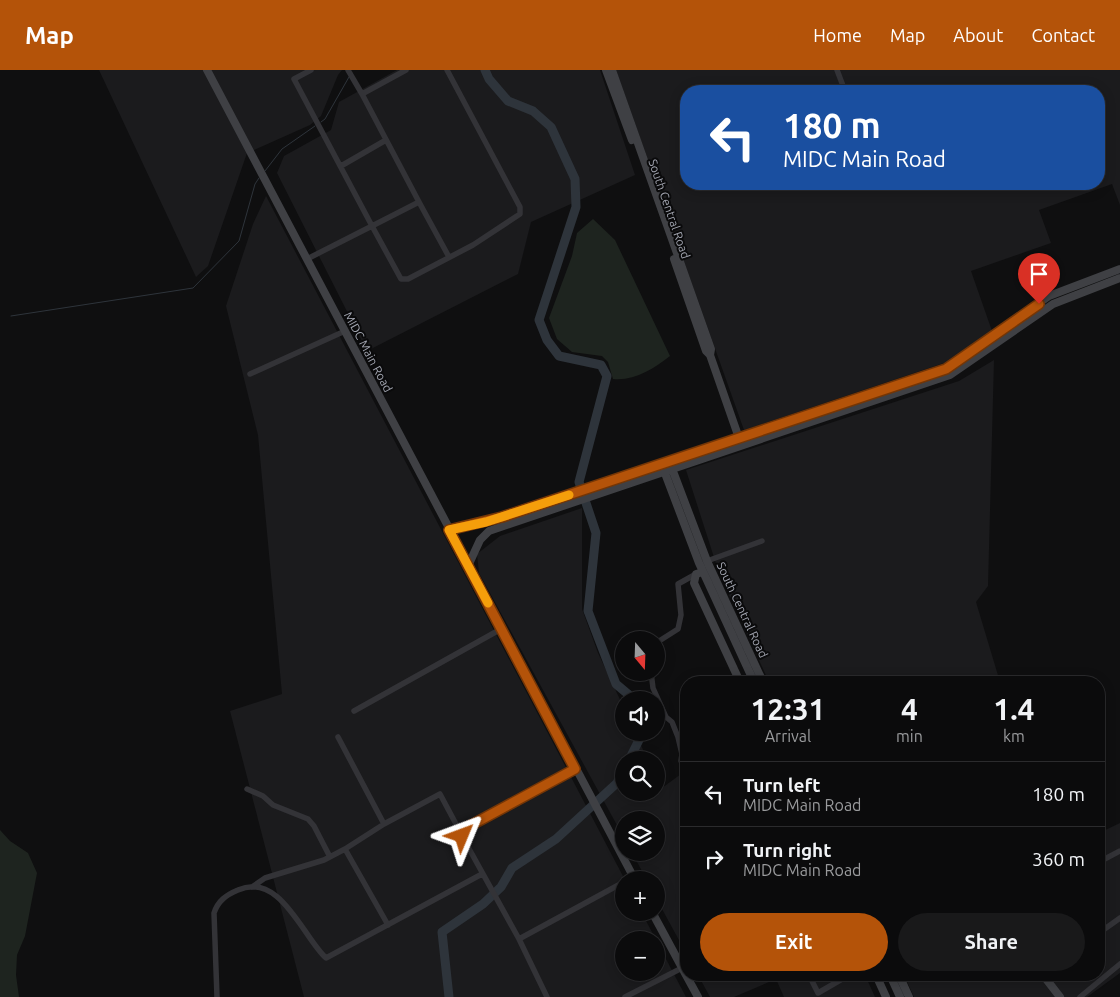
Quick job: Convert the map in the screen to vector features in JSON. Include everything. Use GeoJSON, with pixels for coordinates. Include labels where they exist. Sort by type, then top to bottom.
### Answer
{"type":"FeatureCollection","features":[{"type":"Feature","properties":{"kind":"street","name":"MIDC Main Road"},"geometry":{"type":"LineString","coordinates":[[207,70],[628,871]]}},
{"type":"Feature","properties":{"kind":"street"},"geometry":{"type":"LineString","coordinates":[[311,70],[294,79],[395,271],[401,279],[408,279],[449,257],[513,220],[520,214],[520,207],[447,70]]}},
{"type":"Feature","properties":{"kind":"street"},"geometry":{"type":"LineString","coordinates":[[348,70],[449,257]]}},
{"type":"Feature","properties":{"kind":"street"},"geometry":{"type":"LineString","coordinates":[[362,94],[406,70]]}},
{"type":"Feature","properties":{"kind":"street","name":"South Central Road"},"geometry":{"type":"LineString","coordinates":[[606,70],[740,442]]}},
{"type":"Feature","properties":{"kind":"street","name":"South Central Road"},"geometry":{"type":"LineString","coordinates":[[612,70],[712,349],[710,355]]}},
{"type":"Feature","properties":{"kind":"street"},"geometry":{"type":"LineString","coordinates":[[837,70],[843,85]]}},
{"type":"Feature","properties":{"kind":"street"},"geometry":{"type":"LineString","coordinates":[[341,166],[386,140]]}},
{"type":"Feature","properties":{"kind":"street"},"geometry":{"type":"LineString","coordinates":[[307,259],[419,202]]}},
{"type":"Feature","properties":{"kind":"street"},"geometry":{"type":"LineString","coordinates":[[468,566],[484,534],[669,471],[740,442],[946,369],[1049,296],[1120,269]]}},
{"type":"Feature","properties":{"kind":"street"},"geometry":{"type":"LineString","coordinates":[[449,530],[486,522],[666,463],[740,442],[950,375],[1053,304],[1120,278]]}},
{"type":"Feature","properties":{"kind":"street"},"geometry":{"type":"LineString","coordinates":[[250,374],[344,331]]}},
{"type":"Feature","properties":{"kind":"street","name":"South Central Road"},"geometry":{"type":"LineString","coordinates":[[666,463],[707,561],[760,676]]}},
{"type":"Feature","properties":{"kind":"street","name":"South Central Road"},"geometry":{"type":"LineString","coordinates":[[669,471],[700,573],[751,676]]}},
{"type":"Feature","properties":{"kind":"street"},"geometry":{"type":"LineString","coordinates":[[707,561],[762,541]]}},
{"type":"Feature","properties":{"kind":"street"},"geometry":{"type":"LineString","coordinates":[[665,637],[678,628],[681,615],[678,584],[700,573]]}},
{"type":"Feature","properties":{"kind":"street"},"geometry":{"type":"LineString","coordinates":[[700,573],[694,584],[737,676]]}},
{"type":"Feature","properties":{"kind":"street"},"geometry":{"type":"LineString","coordinates":[[354,711],[502,629]]}},
{"type":"Feature","properties":{"kind":"street"},"geometry":{"type":"LineString","coordinates":[[652,681],[666,717],[672,722],[680,746]]}},
{"type":"Feature","properties":{"kind":"street"},"geometry":{"type":"LineString","coordinates":[[338,737],[384,824]]}},
{"type":"Feature","properties":{"kind":"street"},"geometry":{"type":"LineString","coordinates":[[547,997],[519,939],[499,906],[462,836],[464,829],[575,769]]}},
{"type":"Feature","properties":{"kind":"street"},"geometry":{"type":"LineString","coordinates":[[247,789],[263,796],[273,805],[308,819],[314,826],[330,857]]}},
{"type":"Feature","properties":{"kind":"street"},"geometry":{"type":"LineString","coordinates":[[252,887],[265,878],[330,857],[384,824],[440,794],[456,824],[464,829]]}},
{"type":"Feature","properties":{"kind":"street"},"geometry":{"type":"LineString","coordinates":[[345,849],[388,925]]}},
{"type":"Feature","properties":{"kind":"street"},"geometry":{"type":"LineString","coordinates":[[1105,859],[1120,851]]}},
{"type":"Feature","properties":{"kind":"street"},"geometry":{"type":"LineString","coordinates":[[217,997],[214,914],[223,898],[243,888],[252,887],[271,893],[288,907],[326,958],[482,874]]}},
{"type":"Feature","properties":{"kind":"street"},"geometry":{"type":"LineString","coordinates":[[519,939],[615,887]]}},
{"type":"Feature","properties":{"kind":"street"},"geometry":{"type":"LineString","coordinates":[[1105,929],[1120,918]]}},
{"type":"Feature","properties":{"kind":"street"},"geometry":{"type":"LineString","coordinates":[[657,921],[680,963]]}},
{"type":"Feature","properties":{"kind":"street"},"geometry":{"type":"LineString","coordinates":[[1105,976],[1120,964]]}},
{"type":"Feature","properties":{"kind":"street"},"geometry":{"type":"LineString","coordinates":[[625,997],[680,974]]}},
{"type":"Feature","properties":{"kind":"street"},"geometry":{"type":"LineString","coordinates":[[690,981],[698,997]]}},
{"type":"Feature","properties":{"kind":"street"},"geometry":{"type":"LineString","coordinates":[[812,981],[818,993],[839,981]]}},
{"type":"Feature","properties":{"kind":"street"},"geometry":{"type":"LineString","coordinates":[[879,981],[886,997]]}},
{"type":"Feature","properties":{"kind":"street"},"geometry":{"type":"LineString","coordinates":[[895,981],[900,997]]}},
{"type":"Feature","properties":{"kind":"street"},"geometry":{"type":"LineString","coordinates":[[897,981],[909,997]]}},
{"type":"Feature","properties":{"kind":"street"},"geometry":{"type":"LineString","coordinates":[[1048,981],[1060,997]]}},
{"type":"Feature","properties":{"kind":"street"},"geometry":{"type":"LineString","coordinates":[[1080,997],[1099,981]]}},
{"type":"Feature","properties":{"kind":"shaded area"},"geometry":{"type":"Polygon","coordinates":[[[99,70],[342,70],[338,75],[321,116],[310,125],[247,153],[208,266],[196,277],[99,70]]]}},
{"type":"Feature","properties":{"kind":"shaded area"},"geometry":{"type":"Polygon","coordinates":[[[397,70],[600,70],[635,175],[531,222],[518,274],[367,351],[277,173],[284,156],[331,130],[339,102],[397,70]]]}},
{"type":"Feature","properties":{"kind":"shaded area"},"geometry":{"type":"Polygon","coordinates":[[[616,70],[1120,70],[1120,205],[1112,184],[1105,186],[1105,85],[680,85],[680,190],[1095,190],[1039,210],[1051,243],[971,271],[992,331],[944,363],[744,430],[616,70]]]}},
{"type":"Feature","properties":{"kind":"shaded area"},"geometry":{"type":"Polygon","coordinates":[[[266,196],[620,871],[615,871],[615,921],[646,921],[651,931],[615,931],[615,981],[665,981],[665,957],[686,997],[304,997],[230,711],[282,694],[258,435],[226,306],[253,224],[266,196]]]}},
{"type":"Feature","properties":{"kind":"shaded area"},"geometry":{"type":"Polygon","coordinates":[[[593,219],[615,240],[670,356],[650,370],[629,378],[613,379],[608,362],[602,356],[572,352],[557,339],[549,318],[572,256],[577,233],[593,219]]]}},
{"type":"Feature","properties":{"kind":"shaded area"},"geometry":{"type":"Polygon","coordinates":[[[994,360],[988,586],[976,602],[998,676],[766,676],[719,573],[686,470],[959,381],[994,360]]]}},
{"type":"Feature","properties":{"kind":"shaded area"},"geometry":{"type":"Polygon","coordinates":[[[582,508],[582,609],[598,653],[616,691],[615,741],[639,741],[644,751],[615,751],[615,801],[665,801],[665,786],[680,775],[680,942],[665,914],[665,871],[642,871],[636,861],[665,861],[665,811],[615,811],[615,822],[479,573],[477,554],[500,536],[582,508]]]}},
{"type":"Feature","properties":{"kind":"shaded area"},"geometry":{"type":"Polygon","coordinates":[[[1120,823],[1120,973],[1087,997],[914,997],[907,981],[1105,981],[1105,830],[1120,823]]]}},
{"type":"Feature","properties":{"kind":"shaded area"},"geometry":{"type":"Polygon","coordinates":[[[0,830],[10,841],[28,853],[37,873],[25,936],[17,955],[16,975],[19,997],[0,997],[0,830]]]}},
{"type":"Feature","properties":{"kind":"shaded area"},"geometry":{"type":"Polygon","coordinates":[[[701,981],[771,981],[734,997],[710,997],[701,981]]]}},
{"type":"Feature","properties":{"kind":"shaded area"},"geometry":{"type":"Polygon","coordinates":[[[777,981],[868,981],[875,997],[784,997],[777,981]]]}},
{"type":"Feature","properties":{"kind":"waterway"},"geometry":{"type":"LineString","coordinates":[[485,70],[489,79],[508,101],[533,111],[551,127],[575,179],[576,207],[539,320],[547,340],[559,356],[601,365],[607,376],[579,482],[596,533],[588,611],[616,684],[624,691]]}},
{"type":"Feature","properties":{"kind":"waterway"},"geometry":{"type":"LineString","coordinates":[[321,122],[325,119],[349,77]]}},
{"type":"Feature","properties":{"kind":"waterway"},"geometry":{"type":"LineString","coordinates":[[265,171],[282,149],[315,126]]}},
{"type":"Feature","properties":{"kind":"waterway"},"geometry":{"type":"LineString","coordinates":[[11,316],[193,288],[239,241],[255,184],[259,178]]}},
{"type":"Feature","properties":{"kind":"waterway"},"geometry":{"type":"LineString","coordinates":[[634,751],[638,741]]}},
{"type":"Feature","properties":{"kind":"waterway"},"geometry":{"type":"LineString","coordinates":[[449,997],[442,932],[483,904],[501,887],[512,868],[556,839],[615,785]]}},
{"type":"Feature","properties":{"kind":"slow traffic"},"geometry":{"type":"LineString","coordinates":[[488,603],[449,530],[486,522],[569,495]]}},
{"type":"Feature","properties":{"kind":"route"},"geometry":{"type":"LineString","coordinates":[[462,836],[464,829],[575,769],[449,530],[502,517],[946,369],[1039,304]]}}]}
